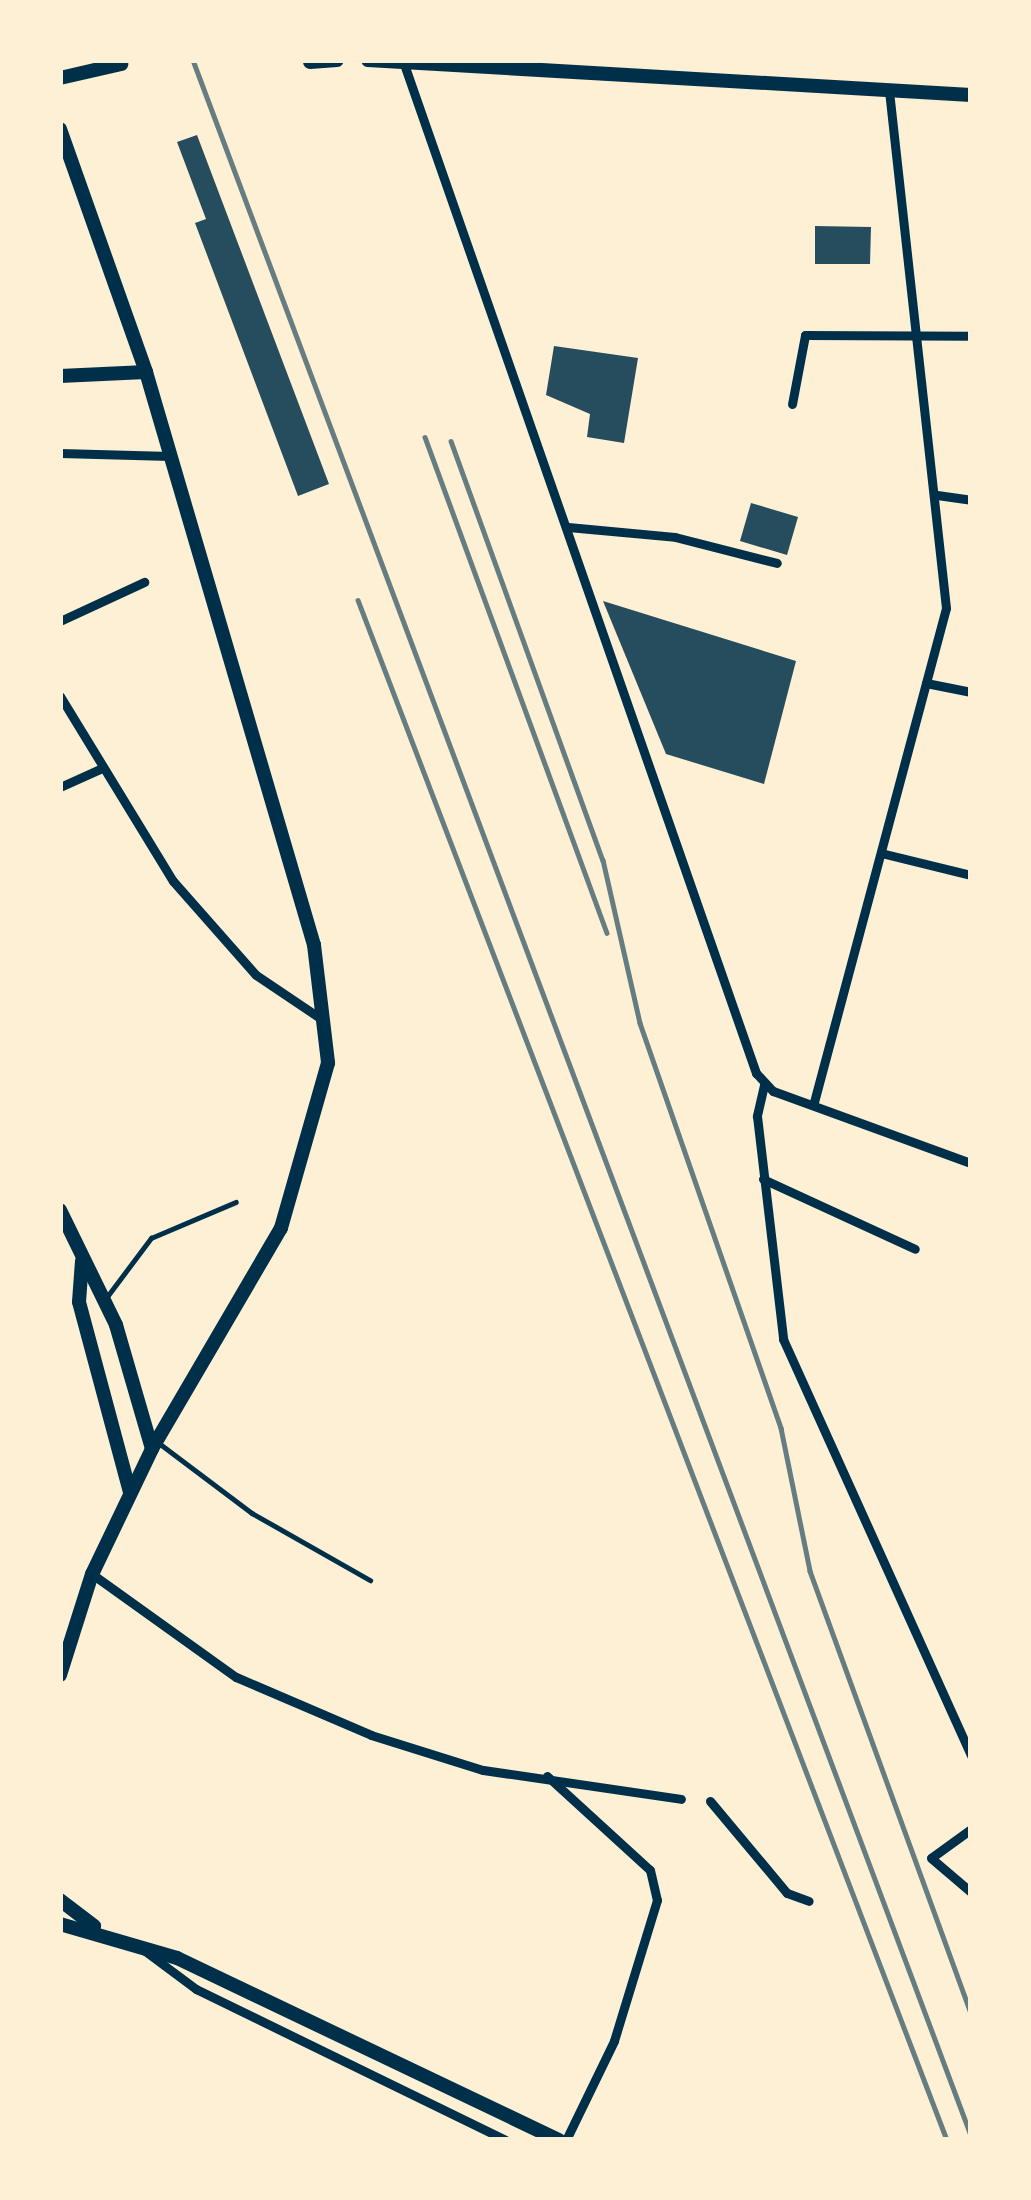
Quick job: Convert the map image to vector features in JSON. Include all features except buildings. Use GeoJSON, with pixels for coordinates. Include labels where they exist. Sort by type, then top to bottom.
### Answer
{"type":"FeatureCollection","features":[{"type":"Feature","properties":{"kind":"main road"},"geometry":{"type":"LineString","coordinates":[[310,62],[337,60]]}},
{"type":"Feature","properties":{"kind":"main road"},"geometry":{"type":"LineString","coordinates":[[371,60],[971,95]]}},
{"type":"Feature","properties":{"kind":"main road"},"geometry":{"type":"LineString","coordinates":[[60,78],[121,64]]}},
{"type":"Feature","properties":{"kind":"main road"},"geometry":{"type":"LineString","coordinates":[[60,129],[146,373],[314,945],[323,1020],[324,1107],[281,1228],[154,1445],[92,1574],[60,1676]]}},
{"type":"Feature","properties":{"kind":"main road"},"geometry":{"type":"LineString","coordinates":[[60,376],[146,373]]}},
{"type":"Feature","properties":{"kind":"main road"},"geometry":{"type":"LineString","coordinates":[[60,1210],[104,1302],[154,1445]]}},
{"type":"Feature","properties":{"kind":"main road"},"geometry":{"type":"LineString","coordinates":[[82,1256],[79,1302],[130,1493]]}},
{"type":"Feature","properties":{"kind":"main road"},"geometry":{"type":"LineString","coordinates":[[60,1901],[60,1915]]}},
{"type":"Feature","properties":{"kind":"main road"},"geometry":{"type":"LineString","coordinates":[[60,1901],[98,1929]]}},
{"type":"Feature","properties":{"kind":"main road"},"geometry":{"type":"LineString","coordinates":[[60,1924],[98,1929],[136,1943],[562,2140]]}},
{"type":"Feature","properties":{"kind":"street"},"geometry":{"type":"LineString","coordinates":[[404,64],[764,1085],[763,1179],[783,1340],[971,1756]]}},
{"type":"Feature","properties":{"kind":"street"},"geometry":{"type":"LineString","coordinates":[[814,1102],[946,608],[889,91]]}},
{"type":"Feature","properties":{"kind":"street"},"geometry":{"type":"LineString","coordinates":[[792,404],[805,334],[971,336]]}},
{"type":"Feature","properties":{"kind":"street"},"geometry":{"type":"LineString","coordinates":[[60,453],[170,456]]}},
{"type":"Feature","properties":{"kind":"street"},"geometry":{"type":"LineString","coordinates":[[937,495],[971,500]]}},
{"type":"Feature","properties":{"kind":"street"},"geometry":{"type":"LineString","coordinates":[[568,527],[675,537],[777,563]]}},
{"type":"Feature","properties":{"kind":"street"},"geometry":{"type":"LineString","coordinates":[[60,621],[144,582]]}},
{"type":"Feature","properties":{"kind":"street"},"geometry":{"type":"LineString","coordinates":[[926,683],[971,692]]}},
{"type":"Feature","properties":{"kind":"street"},"geometry":{"type":"LineString","coordinates":[[60,696],[172,881],[256,975],[323,1020]]}},
{"type":"Feature","properties":{"kind":"street"},"geometry":{"type":"LineString","coordinates":[[60,787],[102,768]]}},
{"type":"Feature","properties":{"kind":"street"},"geometry":{"type":"LineString","coordinates":[[880,853],[971,875]]}},
{"type":"Feature","properties":{"kind":"street"},"geometry":{"type":"LineString","coordinates":[[764,1085],[971,1163]]}},
{"type":"Feature","properties":{"kind":"street"},"geometry":{"type":"LineString","coordinates":[[763,1179],[915,1249]]}},
{"type":"Feature","properties":{"kind":"street"},"geometry":{"type":"LineString","coordinates":[[92,1574],[236,1677],[371,1735],[547,1776],[681,1799]]}},
{"type":"Feature","properties":{"kind":"street"},"geometry":{"type":"LineString","coordinates":[[547,1776],[650,1870],[657,1900],[614,2041],[562,2140]]}},
{"type":"Feature","properties":{"kind":"street"},"geometry":{"type":"LineString","coordinates":[[710,1801],[788,1893],[809,1900]]}},
{"type":"Feature","properties":{"kind":"street"},"geometry":{"type":"LineString","coordinates":[[971,1829],[931,1858],[971,1892]]}},
{"type":"Feature","properties":{"kind":"street"},"geometry":{"type":"LineString","coordinates":[[136,1943],[196,1989],[505,2140]]}},
{"type":"Feature","properties":{"kind":"lane"},"geometry":{"type":"LineString","coordinates":[[104,1302],[151,1238],[236,1202]]}},
{"type":"Feature","properties":{"kind":"lane"},"geometry":{"type":"LineString","coordinates":[[154,1445],[252,1514],[370,1580]]}},
{"type":"Feature","properties":{"kind":"railway"},"geometry":{"type":"LineString","coordinates":[[193,60],[971,2135]]}},
{"type":"Feature","properties":{"kind":"railway"},"geometry":{"type":"LineString","coordinates":[[425,437],[607,933]]}},
{"type":"Feature","properties":{"kind":"railway"},"geometry":{"type":"LineString","coordinates":[[451,441],[603,860],[640,1023],[781,1428],[810,1571],[971,2013]]}},
{"type":"Feature","properties":{"kind":"railway"},"geometry":{"type":"LineString","coordinates":[[358,600],[947,2140]]}}]}
